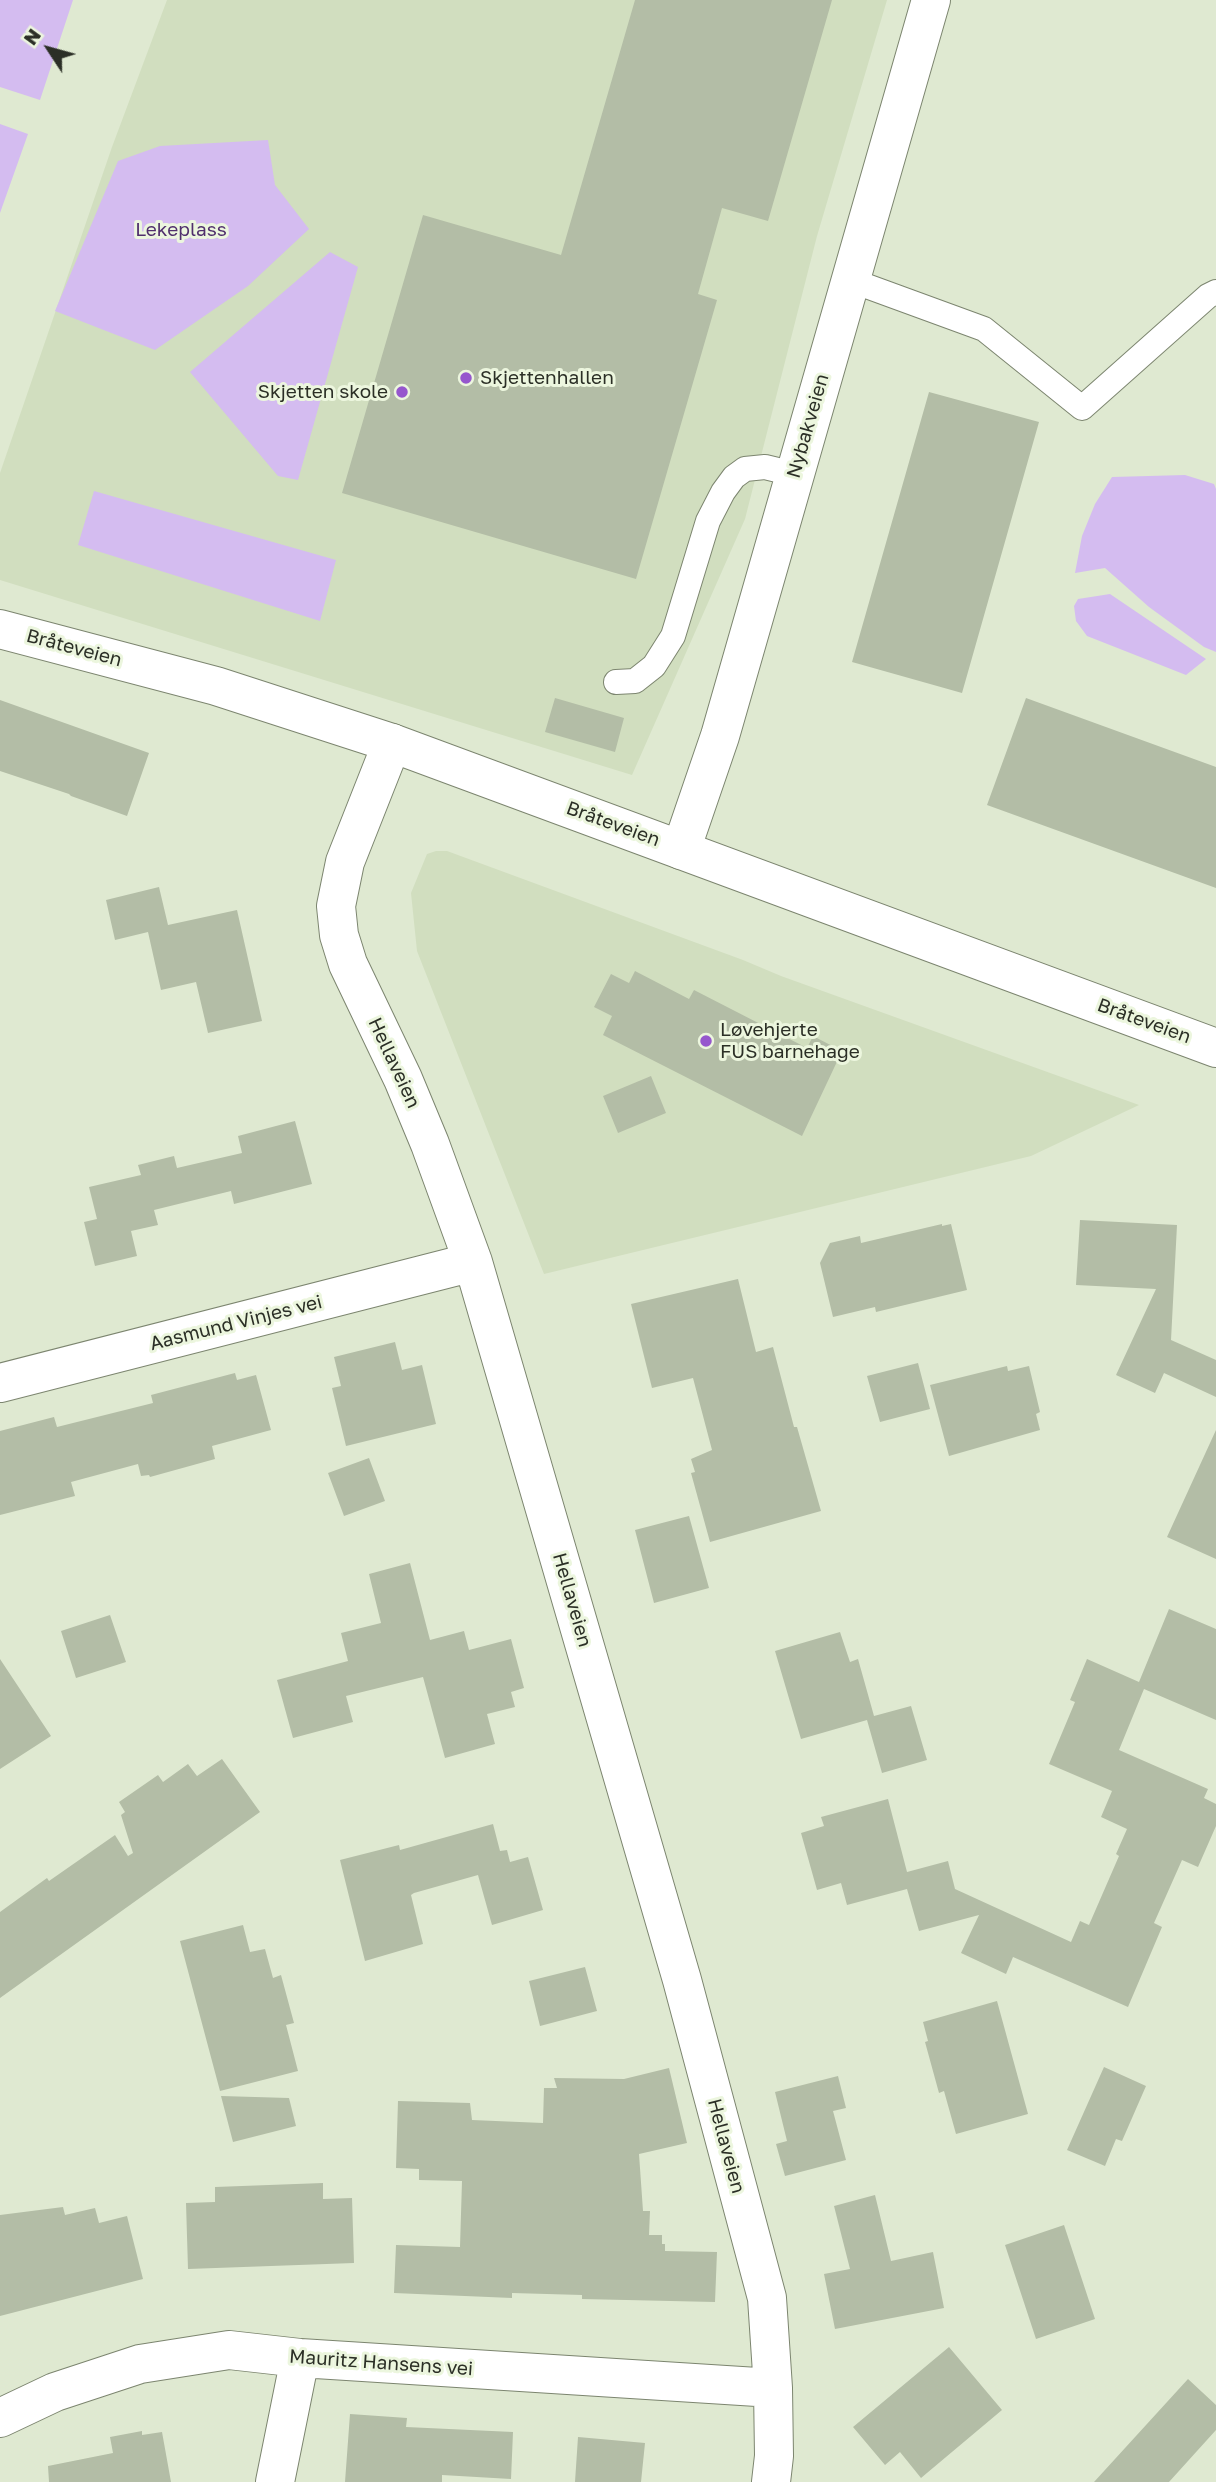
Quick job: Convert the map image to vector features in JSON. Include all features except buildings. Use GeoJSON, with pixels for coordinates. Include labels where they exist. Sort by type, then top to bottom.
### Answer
{"type":"FeatureCollection","features":[{"type":"Feature","properties":{"kind":"street","name":"Nybakveien"},"geometry":{"type":"LineString","coordinates":[[681,850],[720,736],[931,0]]}},
{"type":"Feature","properties":{"kind":"street","name":"Bråteveien"},"geometry":{"type":"LineString","coordinates":[[0,629],[216,685],[392,743],[1216,1048]]}},
{"type":"Feature","properties":{"kind":"street","name":"Hellaveien"},"geometry":{"type":"LineString","coordinates":[[392,743],[345,862],[336,906],[339,935],[348,964],[403,1079],[430,1144],[473,1262],[682,1980],[767,2298],[774,2388],[774,2456],[771,2482]]}},
{"type":"Feature","properties":{"kind":"street","name":"Aasmund Vinjes vei"},"geometry":{"type":"LineString","coordinates":[[0,1383],[473,1262]]}},
{"type":"Feature","properties":{"kind":"street","name":"Mauritz Hansens vei"},"geometry":{"type":"LineString","coordinates":[[0,2418],[55,2392],[140,2364],[229,2350],[300,2358],[774,2388]]}},
{"type":"Feature","properties":{"kind":"street"},"geometry":{"type":"LineString","coordinates":[[275,2482],[300,2358]]}},
{"type":"Feature","properties":{"kind":"lane"},"geometry":{"type":"LineString","coordinates":[[850,280],[984,329],[1082,408],[1208,296],[1216,292]]}},
{"type":"Feature","properties":{"kind":"lane"},"geometry":{"type":"LineString","coordinates":[[616,682],[635,681],[654,666],[673,635],[708,521],[734,477],[745,470],[765,467],[794,474]]}},
{"type":"Feature","properties":{"kind":"shaded area","name":"Skjetten skole"},"geometry":{"type":"Polygon","coordinates":[[[167,0],[887,0],[817,236],[745,519],[632,775],[0,580],[0,473],[112,147],[167,0]]]}},
{"type":"Feature","properties":{"kind":"shaded area","name":"Løvehjerte FUS barnehage"},"geometry":{"type":"Polygon","coordinates":[[[447,851],[781,976],[1139,1105],[1031,1156],[544,1274],[417,951],[411,893],[427,854],[447,851]]]}},
{"type":"Feature","properties":{"kind":"green space"},"geometry":{"type":"Polygon","coordinates":[[[0,0],[73,0],[40,100],[0,87],[0,0]]]}},
{"type":"Feature","properties":{"kind":"green space"},"geometry":{"type":"Polygon","coordinates":[[[0,124],[28,134],[0,213],[0,124]]]}},
{"type":"Feature","properties":{"kind":"green space","name":"Lekeplass"},"geometry":{"type":"Polygon","coordinates":[[[268,140],[275,185],[309,229],[248,286],[155,350],[55,311],[118,161],[160,146],[268,140]]]}},
{"type":"Feature","properties":{"kind":"green space"},"geometry":{"type":"Polygon","coordinates":[[[330,252],[358,267],[298,480],[278,476],[190,372],[330,252]]]}},
{"type":"Feature","properties":{"kind":"green space"},"geometry":{"type":"Polygon","coordinates":[[[1185,475],[1214,484],[1216,489],[1216,652],[1204,647],[1149,607],[1105,568],[1075,573],[1082,536],[1095,504],[1112,477],[1185,475]]]}},
{"type":"Feature","properties":{"kind":"green space"},"geometry":{"type":"Polygon","coordinates":[[[94,491],[336,560],[320,621],[78,545],[94,491]]]}},
{"type":"Feature","properties":{"kind":"green space"},"geometry":{"type":"Polygon","coordinates":[[[1110,594],[1206,659],[1186,675],[1087,636],[1076,621],[1074,606],[1078,599],[1110,594]]]}},
{"type":"Feature","properties":{"kind":"place","name":"Skjettenhallen"},"geometry":{"type":"Point","coordinates":[466,378]}},
{"type":"Feature","properties":{"kind":"place","name":"Skjetten skole"},"geometry":{"type":"Point","coordinates":[402,392]}},
{"type":"Feature","properties":{"kind":"place","name":"Løvehjerte FUS barnehage"},"geometry":{"type":"Point","coordinates":[706,1041]}}]}
